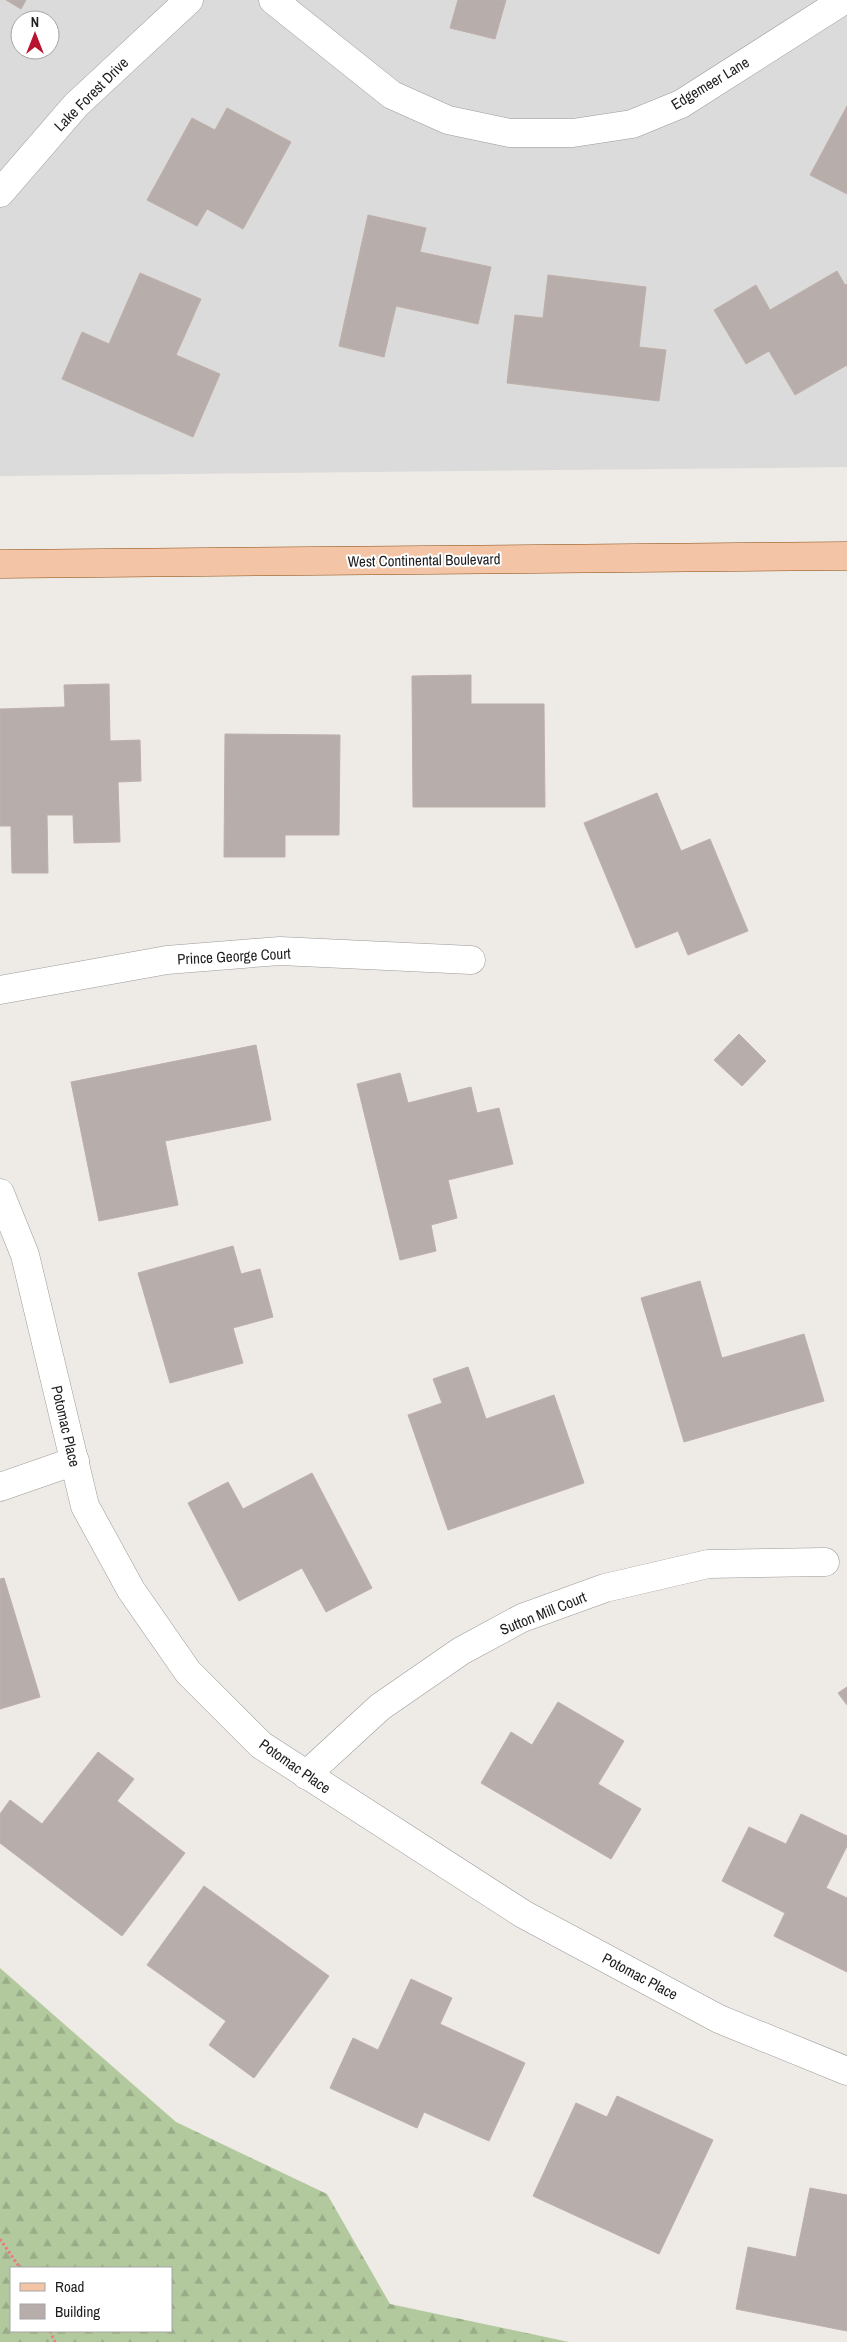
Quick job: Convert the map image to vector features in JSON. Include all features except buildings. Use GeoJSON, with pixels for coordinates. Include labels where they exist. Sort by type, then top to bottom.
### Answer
{"type":"FeatureCollection","features":[{"type":"Feature","properties":{"kind":"main road","name":"West Continental Boulevard"},"geometry":{"type":"LineString","coordinates":[[0,564],[847,556]]}},
{"type":"Feature","properties":{"kind":"street","name":"Lake Forest Drive"},"geometry":{"type":"LineString","coordinates":[[0,193],[76,105],[189,0]]}},
{"type":"Feature","properties":{"kind":"street","name":"Edgemeer Lane"},"geometry":{"type":"LineString","coordinates":[[273,0],[392,95],[448,120],[510,133],[573,133],[632,124],[681,104],[844,0]]}},
{"type":"Feature","properties":{"kind":"street","name":"Prince George Court"},"geometry":{"type":"LineString","coordinates":[[0,990],[167,960],[280,952],[471,960]]}},
{"type":"Feature","properties":{"kind":"street","name":"Potomac Place"},"geometry":{"type":"LineString","coordinates":[[0,1193],[25,1255],[85,1506],[131,1590],[188,1672],[261,1745],[523,1914],[719,2019],[847,2071]]}},
{"type":"Feature","properties":{"kind":"street"},"geometry":{"type":"LineString","coordinates":[[0,1487],[75,1461]]}},
{"type":"Feature","properties":{"kind":"street","name":"Sutton Mill Court"},"geometry":{"type":"LineString","coordinates":[[306,1775],[380,1707],[461,1651],[522,1618],[605,1588],[708,1564],[825,1562]]}},
{"type":"Feature","properties":{"kind":"path"},"geometry":{"type":"LineString","coordinates":[[0,2239],[19,2267]]}},
{"type":"Feature","properties":{"kind":"shaded area"},"geometry":{"type":"Polygon","coordinates":[[[0,0],[847,0],[847,467],[0,476],[0,0]]]}},
{"type":"Feature","properties":{"kind":"green space"},"geometry":{"type":"Polygon","coordinates":[[[0,1968],[176,2122],[327,2194],[390,2304],[569,2342],[0,2342],[0,1968]]]}}]}
